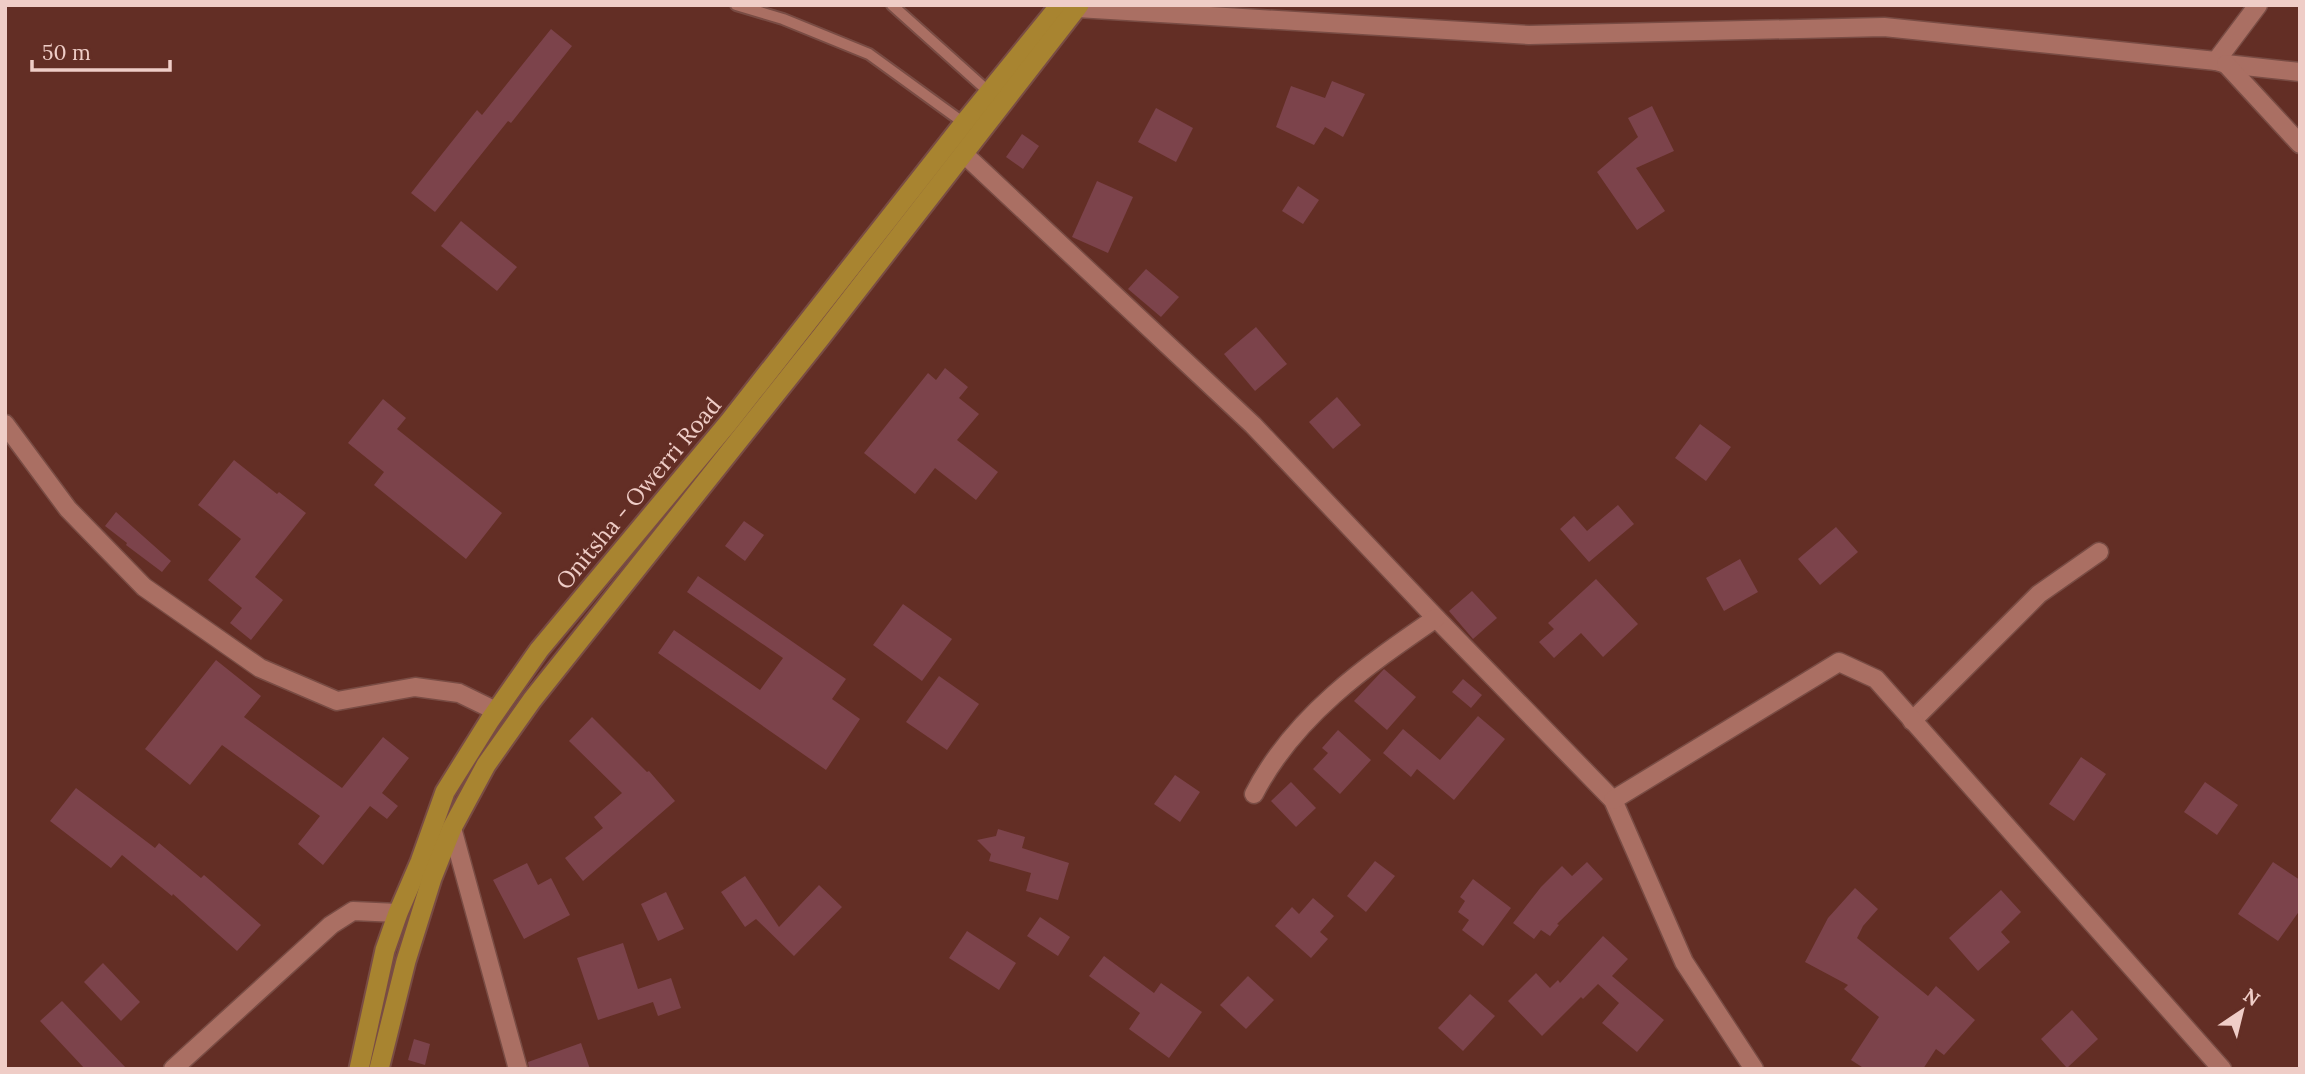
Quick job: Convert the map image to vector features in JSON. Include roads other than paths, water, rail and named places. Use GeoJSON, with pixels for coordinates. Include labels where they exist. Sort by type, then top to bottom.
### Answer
{"type":"FeatureCollection","features":[{"type":"Feature","properties":{"kind":"highway","name":"Onitsha - Owerri Road"},"geometry":{"type":"LineString","coordinates":[[359,1069],[385,950],[398,913],[445,792],[496,711],[539,650],[729,422],[989,92],[1072,6]]}},
{"type":"Feature","properties":{"kind":"highway","name":"Onitsha - Owerri Road"},"geometry":{"type":"LineString","coordinates":[[379,1069],[422,908],[452,828],[486,765],[532,700],[964,154],[1072,6]]}},
{"type":"Feature","properties":{"kind":"street"},"geometry":{"type":"LineString","coordinates":[[2221,63],[2258,5]]}},
{"type":"Feature","properties":{"kind":"street"},"geometry":{"type":"LineString","coordinates":[[1072,6],[1529,35],[1884,27],[2300,72]]}},
{"type":"Feature","properties":{"kind":"street"},"geometry":{"type":"LineString","coordinates":[[2221,63],[2300,144]]}},
{"type":"Feature","properties":{"kind":"street"},"geometry":{"type":"LineString","coordinates":[[964,154],[1253,425],[1613,800],[1684,962],[1754,1069]]}},
{"type":"Feature","properties":{"kind":"street"},"geometry":{"type":"LineString","coordinates":[[5,424],[68,509],[144,587],[260,668],[337,701],[415,687],[459,693],[496,711]]}},
{"type":"Feature","properties":{"kind":"street"},"geometry":{"type":"LineString","coordinates":[[1912,721],[2039,594],[2099,552]]}},
{"type":"Feature","properties":{"kind":"street"},"geometry":{"type":"LineString","coordinates":[[1254,794],[1265,772],[1300,727],[1360,670],[1436,618]]}},
{"type":"Feature","properties":{"kind":"street"},"geometry":{"type":"LineString","coordinates":[[1613,800],[1839,663],[1875,679],[2221,1069]]}},
{"type":"Feature","properties":{"kind":"street"},"geometry":{"type":"LineString","coordinates":[[452,828],[518,1069]]}},
{"type":"Feature","properties":{"kind":"street"},"geometry":{"type":"LineString","coordinates":[[173,1069],[331,925],[354,911],[398,913]]}},
{"type":"Feature","properties":{"kind":"lane"},"geometry":{"type":"LineString","coordinates":[[736,5],[783,19],[870,54],[964,123]]}},
{"type":"Feature","properties":{"kind":"lane"},"geometry":{"type":"LineString","coordinates":[[892,5],[989,92]]}}]}
